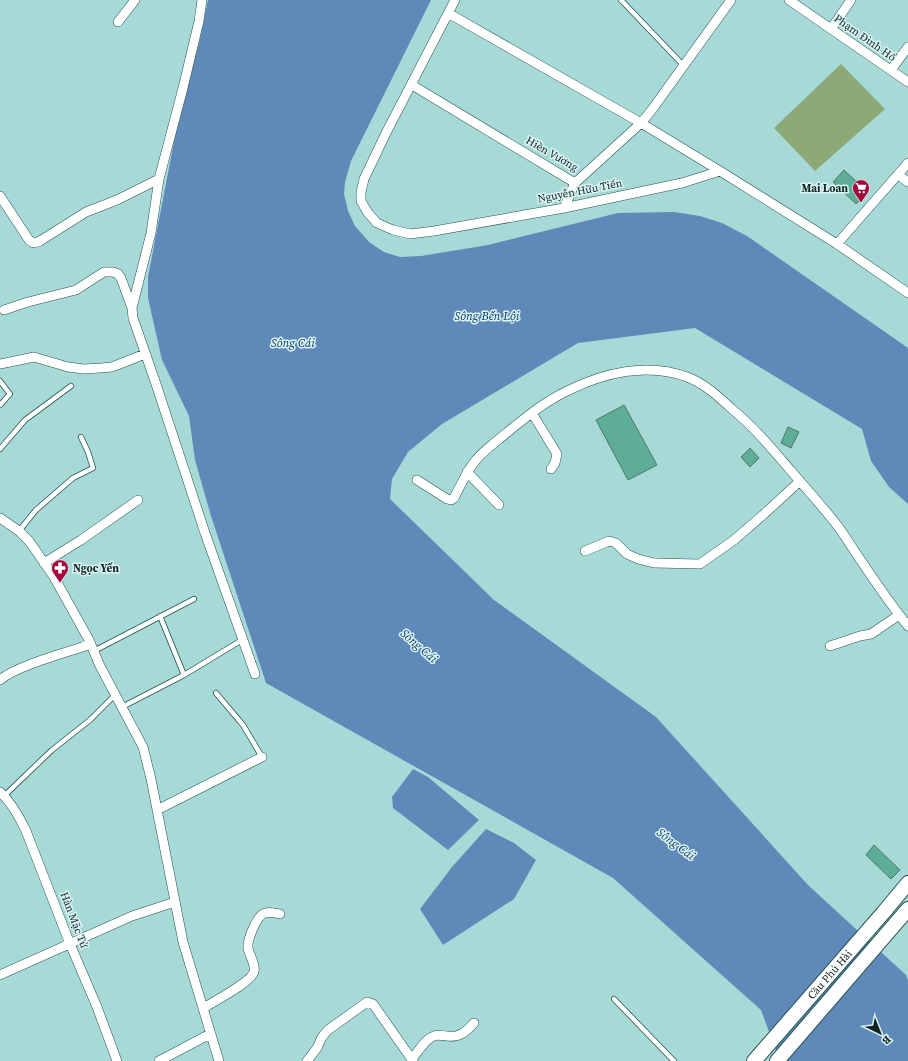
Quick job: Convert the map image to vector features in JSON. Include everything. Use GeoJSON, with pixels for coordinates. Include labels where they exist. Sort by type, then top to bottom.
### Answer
{"type":"FeatureCollection","features":[{"type":"Feature","properties":{"kind":"main road","name":"Cầu Phú Hài"},"geometry":{"type":"LineString","coordinates":[[754,1061],[883,914],[906,885]]}},
{"type":"Feature","properties":{"kind":"main road","name":"Cầu Phú Hài"},"geometry":{"type":"LineString","coordinates":[[777,1061],[908,909]]}},
{"type":"Feature","properties":{"kind":"street"},"geometry":{"type":"LineString","coordinates":[[118,22],[135,0]]}},
{"type":"Feature","properties":{"kind":"street"},"geometry":{"type":"LineString","coordinates":[[132,308],[151,233],[159,179],[183,88],[202,0]]}},
{"type":"Feature","properties":{"kind":"street"},"geometry":{"type":"LineString","coordinates":[[412,85],[455,0]]}},
{"type":"Feature","properties":{"kind":"street","name":"Hiền Vương"},"geometry":{"type":"LineString","coordinates":[[412,85],[575,183],[641,123],[731,0]]}},
{"type":"Feature","properties":{"kind":"street","name":"Phạm Đình Hổ"},"geometry":{"type":"LineString","coordinates":[[789,0],[908,82]]}},
{"type":"Feature","properties":{"kind":"street"},"geometry":{"type":"LineString","coordinates":[[831,29],[851,0]]}},
{"type":"Feature","properties":{"kind":"street"},"geometry":{"type":"LineString","coordinates":[[448,13],[641,123],[720,171],[837,244],[908,293]]}},
{"type":"Feature","properties":{"kind":"street"},"geometry":{"type":"LineString","coordinates":[[891,70],[908,47]]}},
{"type":"Feature","properties":{"kind":"street","name":"Nguyễn Hữu Tiến"},"geometry":{"type":"LineString","coordinates":[[412,85],[386,133],[364,179],[361,192],[362,201],[368,213],[377,223],[393,230],[410,234],[564,208],[682,183],[720,171]]}},
{"type":"Feature","properties":{"kind":"street"},"geometry":{"type":"LineString","coordinates":[[837,244],[908,163]]}},
{"type":"Feature","properties":{"kind":"street"},"geometry":{"type":"LineString","coordinates":[[898,175],[908,182]]}},
{"type":"Feature","properties":{"kind":"street"},"geometry":{"type":"LineString","coordinates":[[0,196],[29,240],[32,243],[35,243],[86,212],[117,200],[159,179]]}},
{"type":"Feature","properties":{"kind":"street"},"geometry":{"type":"LineString","coordinates":[[564,208],[575,183]]}},
{"type":"Feature","properties":{"kind":"street"},"geometry":{"type":"LineString","coordinates":[[4,310],[28,302],[76,290],[104,272],[113,272],[118,274],[121,278],[132,308],[133,318],[156,384],[185,476],[255,674]]}},
{"type":"Feature","properties":{"kind":"street"},"geometry":{"type":"LineString","coordinates":[[0,364],[34,357],[68,367],[84,369],[101,368],[112,367],[145,354]]}},
{"type":"Feature","properties":{"kind":"street"},"geometry":{"type":"LineString","coordinates":[[417,480],[451,500],[454,498],[467,472],[477,458],[516,424],[563,393],[604,376],[632,370],[656,370],[686,376],[700,383],[740,416],[762,437],[839,528],[908,626]]}},
{"type":"Feature","properties":{"kind":"street"},"geometry":{"type":"LineString","coordinates":[[532,413],[557,454],[555,463],[551,469]]}},
{"type":"Feature","properties":{"kind":"street"},"geometry":{"type":"LineString","coordinates":[[467,472],[499,506]]}},
{"type":"Feature","properties":{"kind":"street"},"geometry":{"type":"LineString","coordinates":[[585,551],[609,541],[616,543],[627,554],[654,563],[700,564],[734,540],[800,481]]}},
{"type":"Feature","properties":{"kind":"street"},"geometry":{"type":"LineString","coordinates":[[44,563],[81,540],[138,500]]}},
{"type":"Feature","properties":{"kind":"street"},"geometry":{"type":"LineString","coordinates":[[0,518],[19,531],[29,541],[60,586],[143,747],[151,779],[183,942],[219,1061]]}},
{"type":"Feature","properties":{"kind":"street"},"geometry":{"type":"LineString","coordinates":[[830,646],[871,634],[899,615]]}},
{"type":"Feature","properties":{"kind":"street"},"geometry":{"type":"LineString","coordinates":[[0,680],[28,666],[92,648]]}},
{"type":"Feature","properties":{"kind":"street"},"geometry":{"type":"LineString","coordinates":[[157,810],[262,757]]}},
{"type":"Feature","properties":{"kind":"street","name":"Hàn Mặc Tử"},"geometry":{"type":"LineString","coordinates":[[1,797],[18,814],[26,830],[117,1061]]}},
{"type":"Feature","properties":{"kind":"street"},"geometry":{"type":"LineString","coordinates":[[0,975],[132,916],[175,902]]}},
{"type":"Feature","properties":{"kind":"street"},"geometry":{"type":"LineString","coordinates":[[204,1008],[240,986],[252,975],[254,966],[248,947],[255,924],[261,915],[266,913],[280,914]]}},
{"type":"Feature","properties":{"kind":"street"},"geometry":{"type":"LineString","coordinates":[[307,1061],[318,1048],[322,1037],[328,1030],[367,1002],[373,1004],[413,1060],[429,1039],[435,1035],[452,1037],[459,1036],[474,1023]]}},
{"type":"Feature","properties":{"kind":"street"},"geometry":{"type":"LineString","coordinates":[[159,1061],[210,1034]]}},
{"type":"Feature","properties":{"kind":"lane"},"geometry":{"type":"LineString","coordinates":[[621,0],[684,66]]}},
{"type":"Feature","properties":{"kind":"lane"},"geometry":{"type":"LineString","coordinates":[[0,381],[10,394],[0,405]]}},
{"type":"Feature","properties":{"kind":"lane"},"geometry":{"type":"LineString","coordinates":[[0,449],[25,420],[71,386]]}},
{"type":"Feature","properties":{"kind":"lane"},"geometry":{"type":"LineString","coordinates":[[19,531],[36,510],[73,478],[93,468],[81,437]]}},
{"type":"Feature","properties":{"kind":"lane"},"geometry":{"type":"LineString","coordinates":[[92,648],[194,598]]}},
{"type":"Feature","properties":{"kind":"lane"},"geometry":{"type":"LineString","coordinates":[[160,616],[184,675]]}},
{"type":"Feature","properties":{"kind":"lane"},"geometry":{"type":"LineString","coordinates":[[122,707],[184,675],[242,640]]}},
{"type":"Feature","properties":{"kind":"lane"},"geometry":{"type":"LineString","coordinates":[[216,693],[243,725],[262,757]]}},
{"type":"Feature","properties":{"kind":"lane"},"geometry":{"type":"LineString","coordinates":[[1,797],[52,750],[90,720],[116,694]]}},
{"type":"Feature","properties":{"kind":"lane"},"geometry":{"type":"LineString","coordinates":[[614,999],[674,1061]]}},
{"type":"Feature","properties":{"kind":"green space"},"geometry":{"type":"Polygon","coordinates":[[[841,64],[885,109],[815,171],[774,128],[841,64]]]}},
{"type":"Feature","properties":{"kind":"water","name":"Sông Cái"},"geometry":{"type":"Polygon","coordinates":[[[208,0],[431,0],[351,161],[345,182],[344,194],[348,211],[355,226],[369,242],[384,252],[400,257],[421,256],[488,245],[618,213],[674,212],[700,216],[722,223],[747,236],[908,348],[908,504],[889,487],[871,461],[862,429],[695,328],[578,343],[442,424],[408,452],[392,479],[390,499],[494,600],[656,717],[808,885],[906,975],[908,980],[908,1061],[780,1061],[761,1010],[613,878],[266,683],[211,516],[195,460],[189,416],[162,360],[148,298],[148,277],[182,100],[199,44],[208,0]]]}},
{"type":"Feature","properties":{"kind":"water"},"geometry":{"type":"Polygon","coordinates":[[[413,769],[428,777],[479,820],[448,850],[393,808],[392,797],[413,769]]]}},
{"type":"Feature","properties":{"kind":"water"},"geometry":{"type":"Polygon","coordinates":[[[486,829],[514,843],[536,860],[514,899],[443,945],[420,909],[452,867],[486,829]]]}},
{"type":"Feature","properties":{"kind":"building"},"geometry":{"type":"Polygon","coordinates":[[[844,170],[859,184],[858,186],[866,194],[856,204],[833,182],[844,170]]]}},
{"type":"Feature","properties":{"kind":"building"},"geometry":{"type":"Polygon","coordinates":[[[624,405],[657,465],[628,480],[596,420],[624,405]]]}},
{"type":"Feature","properties":{"kind":"building"},"geometry":{"type":"Polygon","coordinates":[[[788,427],[799,432],[791,448],[781,443],[788,427]]]}},
{"type":"Feature","properties":{"kind":"building"},"geometry":{"type":"Polygon","coordinates":[[[750,448],[759,458],[750,467],[741,457],[750,448]]]}},
{"type":"Feature","properties":{"kind":"building"},"geometry":{"type":"Polygon","coordinates":[[[874,845],[900,870],[891,879],[866,855],[874,845]]]}},
{"type":"Feature","properties":{"kind":"place","name":"Mai Loan"},"geometry":{"type":"Point","coordinates":[861,203]}},
{"type":"Feature","properties":{"kind":"place","name":"Ngọc Yến"},"geometry":{"type":"Point","coordinates":[60,583]}},
{"type":"Feature","properties":{"kind":"water label","name":"Sông Bến Lội"},"geometry":{"type":"Point","coordinates":[487,316]}}]}
